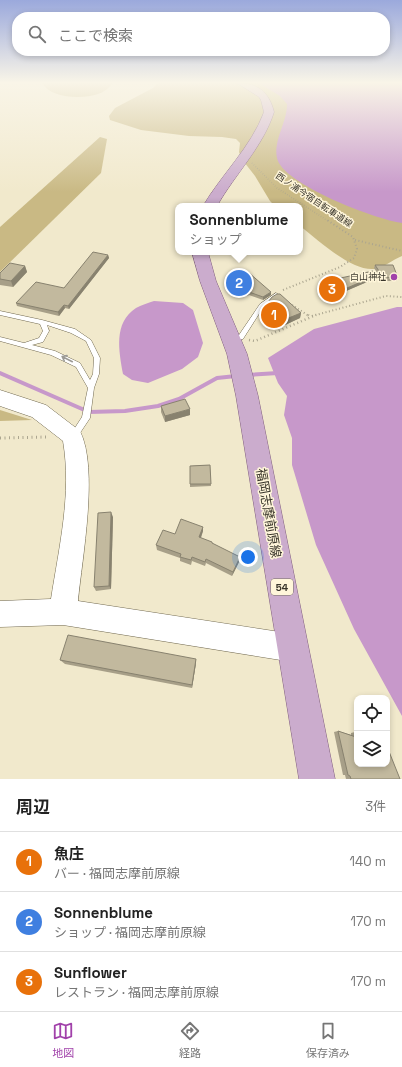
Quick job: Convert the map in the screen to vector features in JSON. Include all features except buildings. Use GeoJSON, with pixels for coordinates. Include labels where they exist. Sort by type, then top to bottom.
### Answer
{"type":"FeatureCollection","features":[{"type":"Feature","properties":{"kind":"main road"},"geometry":{"type":"LineString","coordinates":[[212,203],[267,119]]}},
{"type":"Feature","properties":{"kind":"main road","name":"福岡志摩前原線"},"geometry":{"type":"LineString","coordinates":[[201,255],[208,281],[237,343],[317,779]]}},
{"type":"Feature","properties":{"kind":"street"},"geometry":{"type":"LineString","coordinates":[[0,398],[80,427],[77,460],[78,491],[63,612]]}},
{"type":"Feature","properties":{"kind":"street"},"geometry":{"type":"LineString","coordinates":[[0,614],[63,612],[293,648]]}},
{"type":"Feature","properties":{"kind":"lane"},"geometry":{"type":"LineString","coordinates":[[237,343],[262,305],[276,294]]}},
{"type":"Feature","properties":{"kind":"lane"},"geometry":{"type":"LineString","coordinates":[[0,313],[42,322],[73,331],[88,340],[97,358],[96,374],[80,427]]}},
{"type":"Feature","properties":{"kind":"lane"},"geometry":{"type":"LineString","coordinates":[[25,345],[41,340],[46,331],[42,322]]}},
{"type":"Feature","properties":{"kind":"lane"},"geometry":{"type":"LineString","coordinates":[[0,339],[53,352],[78,365],[91,388]]}},
{"type":"Feature","properties":{"kind":"path","name":"西ノ浦今宿自転車道線"},"geometry":{"type":"LineString","coordinates":[[244,156],[277,188],[301,203]]}},
{"type":"Feature","properties":{"kind":"path","name":"西ノ浦今宿自転車道線"},"geometry":{"type":"LineString","coordinates":[[276,294],[287,288],[345,265],[355,257],[358,248],[355,240],[338,226],[303,204]]}},
{"type":"Feature","properties":{"kind":"path"},"geometry":{"type":"LineString","coordinates":[[355,240],[402,251]]}},
{"type":"Feature","properties":{"kind":"path"},"geometry":{"type":"LineString","coordinates":[[276,294],[310,317]]}},
{"type":"Feature","properties":{"kind":"path"},"geometry":{"type":"LineString","coordinates":[[237,343],[255,341],[310,317],[386,296],[402,297]]}},
{"type":"Feature","properties":{"kind":"path"},"geometry":{"type":"LineString","coordinates":[[0,438],[80,427]]}},
{"type":"Feature","properties":{"kind":"shaded area"},"geometry":{"type":"Polygon","coordinates":[[[285,119],[402,119],[402,223],[353,208],[312,189],[295,179],[283,168],[277,158],[276,151],[278,138],[285,119]]]}},
{"type":"Feature","properties":{"kind":"shaded area"},"geometry":{"type":"Polygon","coordinates":[[[335,119],[402,192],[402,256],[377,269],[374,269],[355,265],[335,254],[303,228],[303,203],[272,203],[270,201],[255,176],[241,158],[239,152],[240,143],[236,139],[189,136],[141,130],[110,120],[335,119]]]}},
{"type":"Feature","properties":{"kind":"shaded area"},"geometry":{"type":"Polygon","coordinates":[[[100,137],[107,139],[101,173],[0,272],[0,227],[100,137]]]}},
{"type":"Feature","properties":{"kind":"shaded area"},"geometry":{"type":"Polygon","coordinates":[[[154,301],[183,303],[193,310],[203,343],[198,357],[182,369],[148,383],[132,380],[123,374],[119,338],[124,321],[129,314],[136,308],[154,301]]]}},
{"type":"Feature","properties":{"kind":"shaded area"},"geometry":{"type":"Polygon","coordinates":[[[397,307],[402,307],[402,716],[354,629],[316,545],[292,465],[292,438],[284,415],[287,396],[278,383],[268,358],[314,329],[397,307]]]}},
{"type":"Feature","properties":{"kind":"shaded area"},"geometry":{"type":"Polygon","coordinates":[[[0,410],[32,420],[0,421],[0,410]]]}},
{"type":"Feature","properties":{"kind":"waterway"},"geometry":{"type":"LineString","coordinates":[[0,373],[89,412],[125,411],[158,406],[179,399],[217,378],[236,376]]}},
{"type":"Feature","properties":{"kind":"waterway"},"geometry":{"type":"LineString","coordinates":[[247,375],[278,373]]}},
{"type":"Feature","properties":{"kind":"place","name":"白山神社"},"geometry":{"type":"Point","coordinates":[394,277]}},
{"type":"Feature","properties":{"kind":"place","name":"Sonnenblume"},"geometry":{"type":"Point","coordinates":[239,283]}},
{"type":"Feature","properties":{"kind":"place","name":"Sunflower"},"geometry":{"type":"Point","coordinates":[332,289]}},
{"type":"Feature","properties":{"kind":"place","name":"魚庄"},"geometry":{"type":"Point","coordinates":[274,315]}}]}
